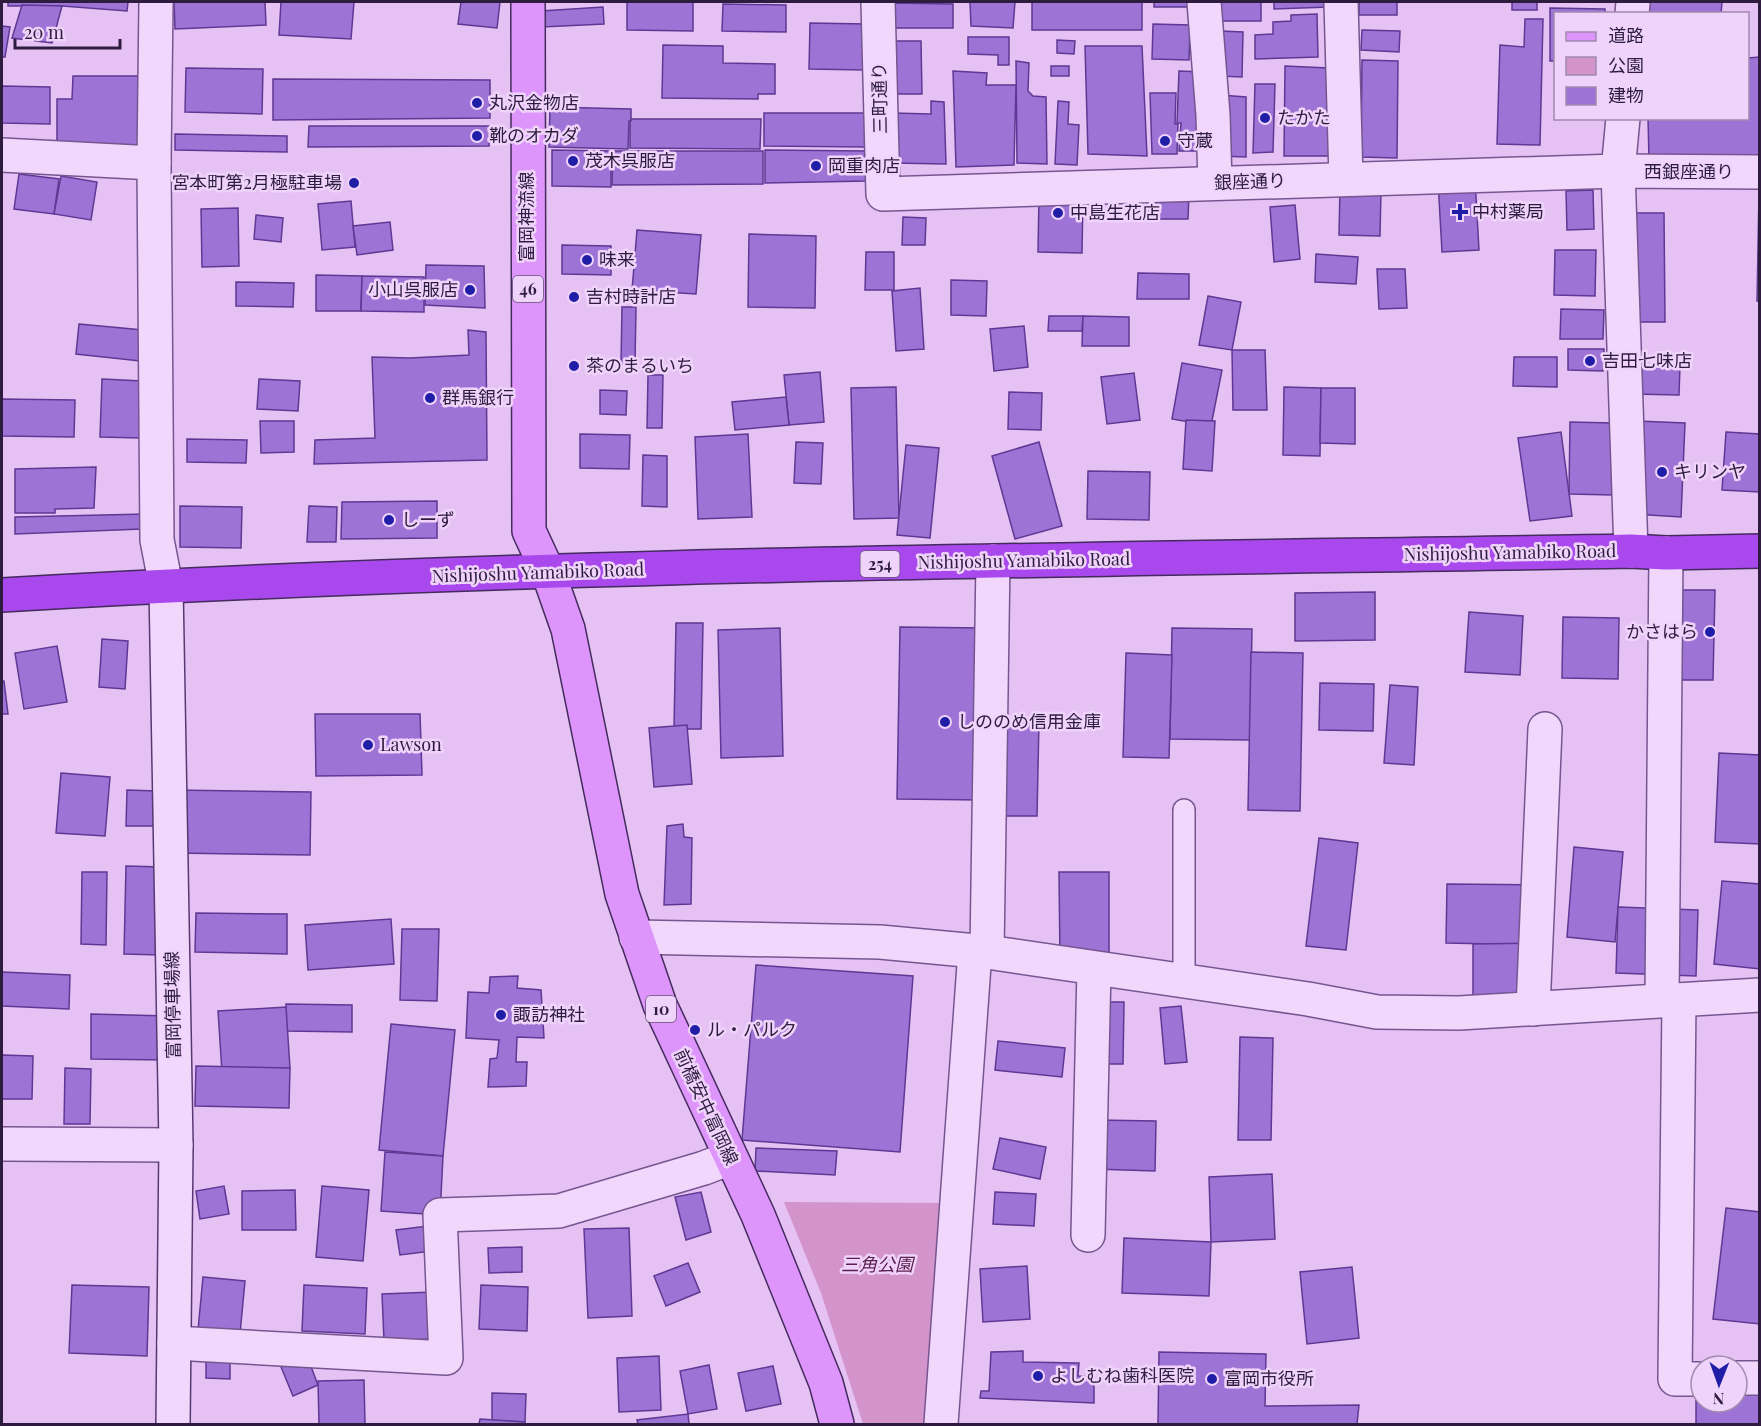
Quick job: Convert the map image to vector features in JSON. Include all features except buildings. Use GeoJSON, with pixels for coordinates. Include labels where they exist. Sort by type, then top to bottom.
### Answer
{"type":"FeatureCollection","features":[{"type":"Feature","properties":{"kind":"highway","name":"Nishijoshu Yamabiko Road"},"geometry":{"type":"LineString","coordinates":[[2,595],[166,586],[548,572],[993,561],[1760,551]]}},
{"type":"Feature","properties":{"kind":"main road","name":"富岡神流線"},"geometry":{"type":"LineString","coordinates":[[528,2],[529,531],[548,572]]}},
{"type":"Feature","properties":{"kind":"main road","name":"前橋安中富岡線"},"geometry":{"type":"LineString","coordinates":[[548,572],[568,629],[622,894],[636,937],[660,1005],[758,1215],[822,1373],[837,1425]]}},
{"type":"Feature","properties":{"kind":"street","name":"富岡停車場線"},"geometry":{"type":"LineString","coordinates":[[156,2],[154,163],[157,540],[166,586],[176,1144],[173,1425]]}},
{"type":"Feature","properties":{"kind":"street","name":"三町通り"},"geometry":{"type":"LineString","coordinates":[[878,2],[883,194]]}},
{"type":"Feature","properties":{"kind":"street"},"geometry":{"type":"LineString","coordinates":[[1204,2],[1213,115],[1215,183]]}},
{"type":"Feature","properties":{"kind":"street"},"geometry":{"type":"LineString","coordinates":[[1341,2],[1346,179]]}},
{"type":"Feature","properties":{"kind":"street"},"geometry":{"type":"LineString","coordinates":[[1623,120],[1618,171],[1630,551]]}},
{"type":"Feature","properties":{"kind":"street"},"geometry":{"type":"LineString","coordinates":[[2,155],[154,163]]}},
{"type":"Feature","properties":{"kind":"street","name":"銀座通り"},"geometry":{"type":"LineString","coordinates":[[883,194],[1618,171]]}},
{"type":"Feature","properties":{"kind":"street","name":"西銀座通り"},"geometry":{"type":"LineString","coordinates":[[1618,171],[1760,172]]}},
{"type":"Feature","properties":{"kind":"street"},"geometry":{"type":"LineString","coordinates":[[1666,553],[1675,1379],[1689,1378]]}},
{"type":"Feature","properties":{"kind":"street"},"geometry":{"type":"LineString","coordinates":[[941,1425],[981,951],[993,561]]}},
{"type":"Feature","properties":{"kind":"street"},"geometry":{"type":"LineString","coordinates":[[1533,1009],[1545,729]]}},
{"type":"Feature","properties":{"kind":"street"},"geometry":{"type":"LineString","coordinates":[[636,937],[879,942],[981,951],[1377,1012],[1459,1013],[1760,995]]}},
{"type":"Feature","properties":{"kind":"street"},"geometry":{"type":"LineString","coordinates":[[1088,1235],[1094,968]]}},
{"type":"Feature","properties":{"kind":"street"},"geometry":{"type":"LineString","coordinates":[[2,1144],[176,1144]]}},
{"type":"Feature","properties":{"kind":"street"},"geometry":{"type":"LineString","coordinates":[[174,1343],[446,1358],[440,1215],[559,1211],[704,1168],[730,1158]]}},
{"type":"Feature","properties":{"kind":"lane"},"geometry":{"type":"LineString","coordinates":[[1184,810],[1184,981]]}},
{"type":"Feature","properties":{"kind":"green space","name":"三角公園"},"geometry":{"type":"Polygon","coordinates":[[[784,1202],[942,1203],[931,1424],[863,1424],[821,1293],[784,1202]]]}},
{"type":"Feature","properties":{"kind":"place","name":"丸沢金物店"},"geometry":{"type":"Point","coordinates":[477,103]}},
{"type":"Feature","properties":{"kind":"place","name":"たかた"},"geometry":{"type":"Point","coordinates":[1265,118]}},
{"type":"Feature","properties":{"kind":"place","name":"靴のオカダ"},"geometry":{"type":"Point","coordinates":[477,136]}},
{"type":"Feature","properties":{"kind":"place","name":"守蔵"},"geometry":{"type":"Point","coordinates":[1165,141]}},
{"type":"Feature","properties":{"kind":"place","name":"茂木呉服店"},"geometry":{"type":"Point","coordinates":[573,161]}},
{"type":"Feature","properties":{"kind":"place","name":"岡重肉店"},"geometry":{"type":"Point","coordinates":[816,166]}},
{"type":"Feature","properties":{"kind":"place","name":"宮本町第2月極駐車場"},"geometry":{"type":"Point","coordinates":[354,183]}},
{"type":"Feature","properties":{"kind":"place","name":"中村薬局"},"geometry":{"type":"Point","coordinates":[1460,212]}},
{"type":"Feature","properties":{"kind":"place","name":"中島生花店"},"geometry":{"type":"Point","coordinates":[1058,213]}},
{"type":"Feature","properties":{"kind":"place","name":"味来"},"geometry":{"type":"Point","coordinates":[587,260]}},
{"type":"Feature","properties":{"kind":"place","name":"小山呉服店"},"geometry":{"type":"Point","coordinates":[470,290]}},
{"type":"Feature","properties":{"kind":"place","name":"吉村時計店"},"geometry":{"type":"Point","coordinates":[574,297]}},
{"type":"Feature","properties":{"kind":"place","name":"吉田七味店"},"geometry":{"type":"Point","coordinates":[1590,361]}},
{"type":"Feature","properties":{"kind":"place","name":"茶のまるいち"},"geometry":{"type":"Point","coordinates":[574,366]}},
{"type":"Feature","properties":{"kind":"place","name":"群馬銀行"},"geometry":{"type":"Point","coordinates":[430,398]}},
{"type":"Feature","properties":{"kind":"place","name":"キリンヤ"},"geometry":{"type":"Point","coordinates":[1662,472]}},
{"type":"Feature","properties":{"kind":"place","name":"しーず"},"geometry":{"type":"Point","coordinates":[389,520]}},
{"type":"Feature","properties":{"kind":"place","name":"かさはら"},"geometry":{"type":"Point","coordinates":[1710,632]}},
{"type":"Feature","properties":{"kind":"place","name":"しののめ信用金庫"},"geometry":{"type":"Point","coordinates":[945,722]}},
{"type":"Feature","properties":{"kind":"place","name":"Lawson"},"geometry":{"type":"Point","coordinates":[368,745]}},
{"type":"Feature","properties":{"kind":"place","name":"諏訪神社"},"geometry":{"type":"Point","coordinates":[501,1015]}},
{"type":"Feature","properties":{"kind":"place","name":"ル・パルク"},"geometry":{"type":"Point","coordinates":[695,1030]}},
{"type":"Feature","properties":{"kind":"place","name":"よしむね歯科医院"},"geometry":{"type":"Point","coordinates":[1038,1376]}},
{"type":"Feature","properties":{"kind":"place","name":"富岡市役所"},"geometry":{"type":"Point","coordinates":[1212,1379]}}]}
